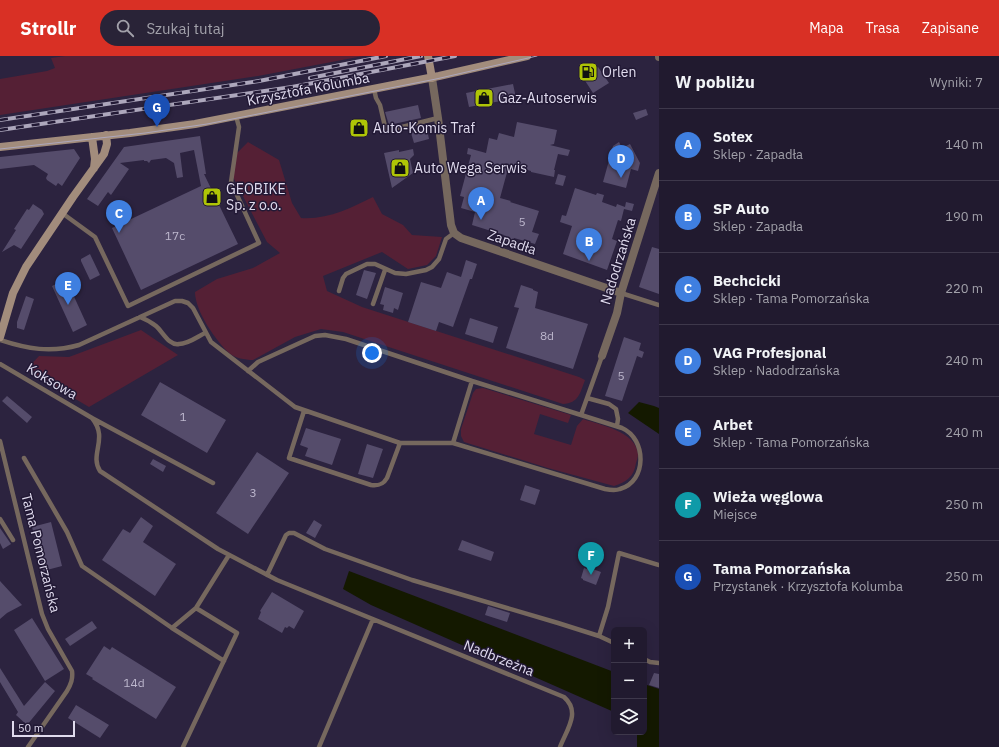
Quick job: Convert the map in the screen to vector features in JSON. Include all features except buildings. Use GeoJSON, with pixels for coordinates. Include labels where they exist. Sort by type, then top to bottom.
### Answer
{"type":"FeatureCollection","features":[{"type":"Feature","properties":{"kind":"street"},"geometry":{"type":"LineString","coordinates":[[428,56],[438,118],[451,225],[454,233]]}},
{"type":"Feature","properties":{"kind":"street","name":"Krzysztofa Kolumba"},"geometry":{"type":"LineString","coordinates":[[0,147],[106,136],[236,116],[432,78],[527,56]]}},
{"type":"Feature","properties":{"kind":"street"},"geometry":{"type":"LineString","coordinates":[[0,337],[16,285],[26,266],[62,212],[106,152],[106,136]]}},
{"type":"Feature","properties":{"kind":"street"},"geometry":{"type":"LineString","coordinates":[[92,137],[95,159],[94,168]]}},
{"type":"Feature","properties":{"kind":"street","name":"Nadodrzańska"},"geometry":{"type":"LineString","coordinates":[[602,356],[659,173]]}},
{"type":"Feature","properties":{"kind":"street","name":"Zapadła"},"geometry":{"type":"LineString","coordinates":[[454,233],[461,238],[621,293]]}},
{"type":"Feature","properties":{"kind":"lane"},"geometry":{"type":"LineString","coordinates":[[374,89],[376,98],[380,105],[386,131],[438,118]]}},
{"type":"Feature","properties":{"kind":"lane"},"geometry":{"type":"LineString","coordinates":[[62,212],[95,237],[128,306],[259,243],[231,182],[238,127],[236,116]]}},
{"type":"Feature","properties":{"kind":"lane"},"geometry":{"type":"LineString","coordinates":[[339,291],[343,278],[346,274],[368,264],[375,264],[395,274],[406,274],[426,270],[432,267],[439,259],[446,239],[454,233]]}},
{"type":"Feature","properties":{"kind":"lane"},"geometry":{"type":"LineString","coordinates":[[373,304],[385,270]]}},
{"type":"Feature","properties":{"kind":"lane"},"geometry":{"type":"LineString","coordinates":[[621,293],[659,306]]}},
{"type":"Feature","properties":{"kind":"lane"},"geometry":{"type":"LineString","coordinates":[[0,340],[37,349],[49,350],[68,348],[79,345],[174,301],[182,301],[188,303],[193,308],[205,333],[215,346],[287,402],[304,411],[400,443],[452,443],[605,489],[620,490],[626,487],[636,476],[640,463],[641,454],[638,444],[632,434],[627,430],[346,340],[325,335],[315,336],[258,362],[248,371]]}},
{"type":"Feature","properties":{"kind":"lane"},"geometry":{"type":"LineString","coordinates":[[140,316],[156,326],[170,342],[175,345],[181,344],[205,333]]}},
{"type":"Feature","properties":{"kind":"lane"},"geometry":{"type":"LineString","coordinates":[[581,415],[602,356]]}},
{"type":"Feature","properties":{"kind":"lane","name":"Koksowa"},"geometry":{"type":"LineString","coordinates":[[0,364],[92,418],[213,483]]}},
{"type":"Feature","properties":{"kind":"lane"},"geometry":{"type":"LineString","coordinates":[[452,443],[472,380]]}},
{"type":"Feature","properties":{"kind":"lane"},"geometry":{"type":"LineString","coordinates":[[587,398],[609,404],[616,409],[618,419],[617,426]]}},
{"type":"Feature","properties":{"kind":"lane"},"geometry":{"type":"LineString","coordinates":[[304,411],[289,458],[376,486],[384,483],[387,478],[400,443]]}},
{"type":"Feature","properties":{"kind":"lane","name":"Nadbrzeżna"},"geometry":{"type":"LineString","coordinates":[[92,418],[100,430],[97,461],[97,467],[100,471],[229,555],[277,580],[564,697],[571,705],[572,714],[560,747]]}},
{"type":"Feature","properties":{"kind":"lane","name":"Tama Pomorzańska"},"geometry":{"type":"LineString","coordinates":[[0,441],[42,614],[48,629],[72,671],[73,677],[72,684],[28,747]]}},
{"type":"Feature","properties":{"kind":"lane"},"geometry":{"type":"LineString","coordinates":[[24,458],[67,532],[82,566],[172,628],[224,661]]}},
{"type":"Feature","properties":{"kind":"lane"},"geometry":{"type":"LineString","coordinates":[[0,519],[13,540]]}},
{"type":"Feature","properties":{"kind":"lane"},"geometry":{"type":"LineString","coordinates":[[267,575],[286,535],[289,533],[294,533],[325,549],[412,580],[509,608],[599,636],[611,642]]}},
{"type":"Feature","properties":{"kind":"lane"},"geometry":{"type":"LineString","coordinates":[[599,636],[608,607],[619,553],[659,565]]}},
{"type":"Feature","properties":{"kind":"lane"},"geometry":{"type":"LineString","coordinates":[[172,628],[196,608],[229,555]]}},
{"type":"Feature","properties":{"kind":"lane"},"geometry":{"type":"LineString","coordinates":[[183,747],[237,633],[196,608]]}},
{"type":"Feature","properties":{"kind":"lane"},"geometry":{"type":"LineString","coordinates":[[319,747],[373,618]]}},
{"type":"Feature","properties":{"kind":"lane"},"geometry":{"type":"LineString","coordinates":[[647,660],[659,663]]}},
{"type":"Feature","properties":{"kind":"shaded area"},"geometry":{"type":"Polygon","coordinates":[[[65,56],[363,56],[258,76],[0,115],[0,79],[47,71],[55,68],[51,58],[65,56]]]}},
{"type":"Feature","properties":{"kind":"shaded area"},"geometry":{"type":"Polygon","coordinates":[[[248,142],[279,160],[292,203],[301,218],[329,215],[347,209],[373,197],[382,214],[403,225],[412,235],[442,237],[436,256],[427,265],[408,269],[382,252],[323,276],[327,291],[362,307],[579,377],[585,380],[576,399],[572,402],[563,404],[343,332],[321,329],[295,337],[253,360],[240,358],[229,353],[218,341],[207,325],[198,308],[195,292],[217,279],[253,268],[280,253],[267,242],[233,177],[237,153],[248,142]]]}},
{"type":"Feature","properties":{"kind":"shaded area"},"geometry":{"type":"Polygon","coordinates":[[[141,330],[178,355],[89,407],[26,370],[39,356],[69,357],[141,330]]]}},
{"type":"Feature","properties":{"kind":"shaded area"},"geometry":{"type":"Polygon","coordinates":[[[483,388],[571,415],[568,423],[540,414],[534,434],[571,445],[577,426],[583,419],[624,434],[636,446],[638,454],[633,472],[626,481],[614,486],[548,468],[464,442],[461,436],[461,429],[473,393],[476,389],[483,388]]]}},
{"type":"Feature","properties":{"kind":"shaded area"},"geometry":{"type":"Polygon","coordinates":[[[639,402],[659,408],[659,434],[628,413],[639,402]]]}},
{"type":"Feature","properties":{"kind":"shaded area"},"geometry":{"type":"Polygon","coordinates":[[[349,571],[611,671],[611,711],[371,605],[343,589],[349,571]]]}},
{"type":"Feature","properties":{"kind":"shaded area"},"geometry":{"type":"Polygon","coordinates":[[[647,685],[659,689],[659,747],[637,747],[637,735],[647,735],[647,685]]]}},
{"type":"Feature","properties":{"kind":"tram line"},"geometry":{"type":"LineString","coordinates":[[0,149],[145,133],[207,124],[436,79],[537,56]]}},
{"type":"Feature","properties":{"kind":"railway"},"geometry":{"type":"LineString","coordinates":[[0,120],[259,81],[386,56]]}},
{"type":"Feature","properties":{"kind":"railway"},"geometry":{"type":"LineString","coordinates":[[310,78],[421,56]]}},
{"type":"Feature","properties":{"kind":"railway"},"geometry":{"type":"LineString","coordinates":[[0,130],[292,87],[455,56]]}},
{"type":"Feature","properties":{"kind":"place","name":"Orlen"},"geometry":{"type":"Point","coordinates":[588,72]}},
{"type":"Feature","properties":{"kind":"place","name":"Gaz-Autoserwis"},"geometry":{"type":"Point","coordinates":[484,98]}},
{"type":"Feature","properties":{"kind":"place","name":"Tama Pomorzańska"},"geometry":{"type":"Point","coordinates":[157,127]}},
{"type":"Feature","properties":{"kind":"place","name":"Auto-Komis Traf"},"geometry":{"type":"Point","coordinates":[359,128]}},
{"type":"Feature","properties":{"kind":"place","name":"Auto Wega Serwis"},"geometry":{"type":"Point","coordinates":[400,168]}},
{"type":"Feature","properties":{"kind":"place","name":"VAG Profesjonal"},"geometry":{"type":"Point","coordinates":[621,178]}},
{"type":"Feature","properties":{"kind":"place","name":"GEOBIKE Sp. z o.o."},"geometry":{"type":"Point","coordinates":[212,197]}},
{"type":"Feature","properties":{"kind":"place","name":"Sotex"},"geometry":{"type":"Point","coordinates":[481,220]}},
{"type":"Feature","properties":{"kind":"place","name":"Bechcicki"},"geometry":{"type":"Point","coordinates":[119,233]}},
{"type":"Feature","properties":{"kind":"place","name":"SP Auto"},"geometry":{"type":"Point","coordinates":[589,261]}},
{"type":"Feature","properties":{"kind":"place","name":"Arbet"},"geometry":{"type":"Point","coordinates":[68,305]}},
{"type":"Feature","properties":{"kind":"place","name":"Wieża węglowa"},"geometry":{"type":"Point","coordinates":[591,575]}}]}
